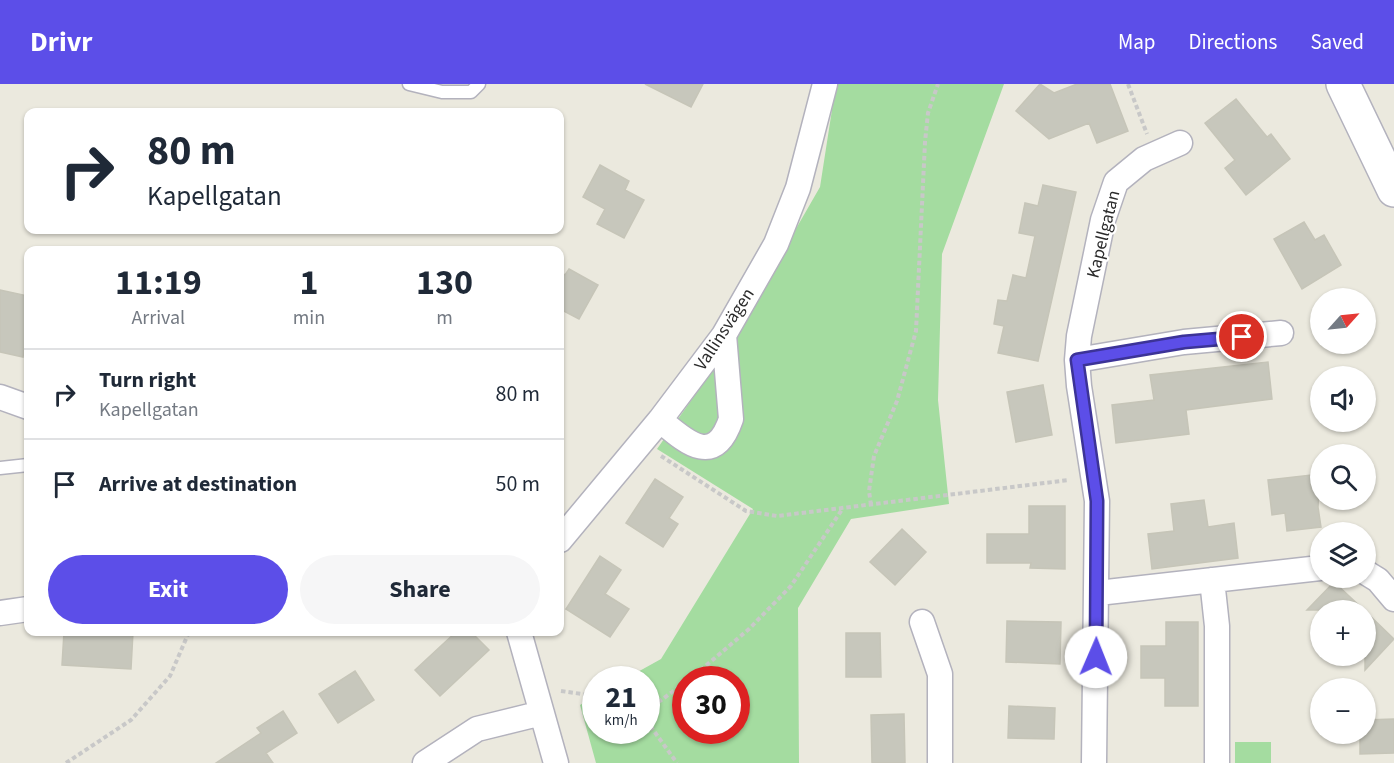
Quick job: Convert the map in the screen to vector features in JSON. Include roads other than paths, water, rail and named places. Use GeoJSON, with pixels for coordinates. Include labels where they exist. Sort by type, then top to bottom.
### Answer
{"type":"FeatureCollection","features":[{"type":"Feature","properties":{"kind":"street","name":"Vallinsvägen"},"geometry":{"type":"LineString","coordinates":[[564,535],[660,420],[724,335],[776,244],[798,188],[825,84]]}},
{"type":"Feature","properties":{"kind":"street"},"geometry":{"type":"LineString","coordinates":[[1343,84],[1394,190]]}},
{"type":"Feature","properties":{"kind":"street"},"geometry":{"type":"LineString","coordinates":[[1358,84],[1394,161]]}},
{"type":"Feature","properties":{"kind":"street","name":"Kapellgatan"},"geometry":{"type":"LineString","coordinates":[[1094,763],[1098,593],[1095,476],[1077,360],[1079,336],[1109,196],[1116,182],[1131,167],[1180,143]]}},
{"type":"Feature","properties":{"kind":"street"},"geometry":{"type":"LineString","coordinates":[[1077,360],[1184,342],[1281,333]]}},
{"type":"Feature","properties":{"kind":"street"},"geometry":{"type":"LineString","coordinates":[[660,420],[688,444],[699,448],[718,441],[728,429],[731,419],[724,335]]}},
{"type":"Feature","properties":{"kind":"street"},"geometry":{"type":"LineString","coordinates":[[0,397],[24,406]]}},
{"type":"Feature","properties":{"kind":"street"},"geometry":{"type":"LineString","coordinates":[[1098,593],[1310,569]]}},
{"type":"Feature","properties":{"kind":"street"},"geometry":{"type":"LineString","coordinates":[[1376,579],[1394,598]]}},
{"type":"Feature","properties":{"kind":"street"},"geometry":{"type":"LineString","coordinates":[[1212,580],[1217,626],[1217,763]]}},
{"type":"Feature","properties":{"kind":"street"},"geometry":{"type":"LineString","coordinates":[[0,613],[24,610]]}},
{"type":"Feature","properties":{"kind":"street"},"geometry":{"type":"LineString","coordinates":[[922,622],[940,674],[940,763]]}},
{"type":"Feature","properties":{"kind":"street"},"geometry":{"type":"LineString","coordinates":[[520,636],[556,763]]}},
{"type":"Feature","properties":{"kind":"street"},"geometry":{"type":"LineString","coordinates":[[425,763],[477,729],[542,713]]}},
{"type":"Feature","properties":{"kind":"lane"},"geometry":{"type":"LineString","coordinates":[[409,84],[442,92],[471,92],[479,84]]}},
{"type":"Feature","properties":{"kind":"lane"},"geometry":{"type":"LineString","coordinates":[[0,468],[24,465]]}}]}
